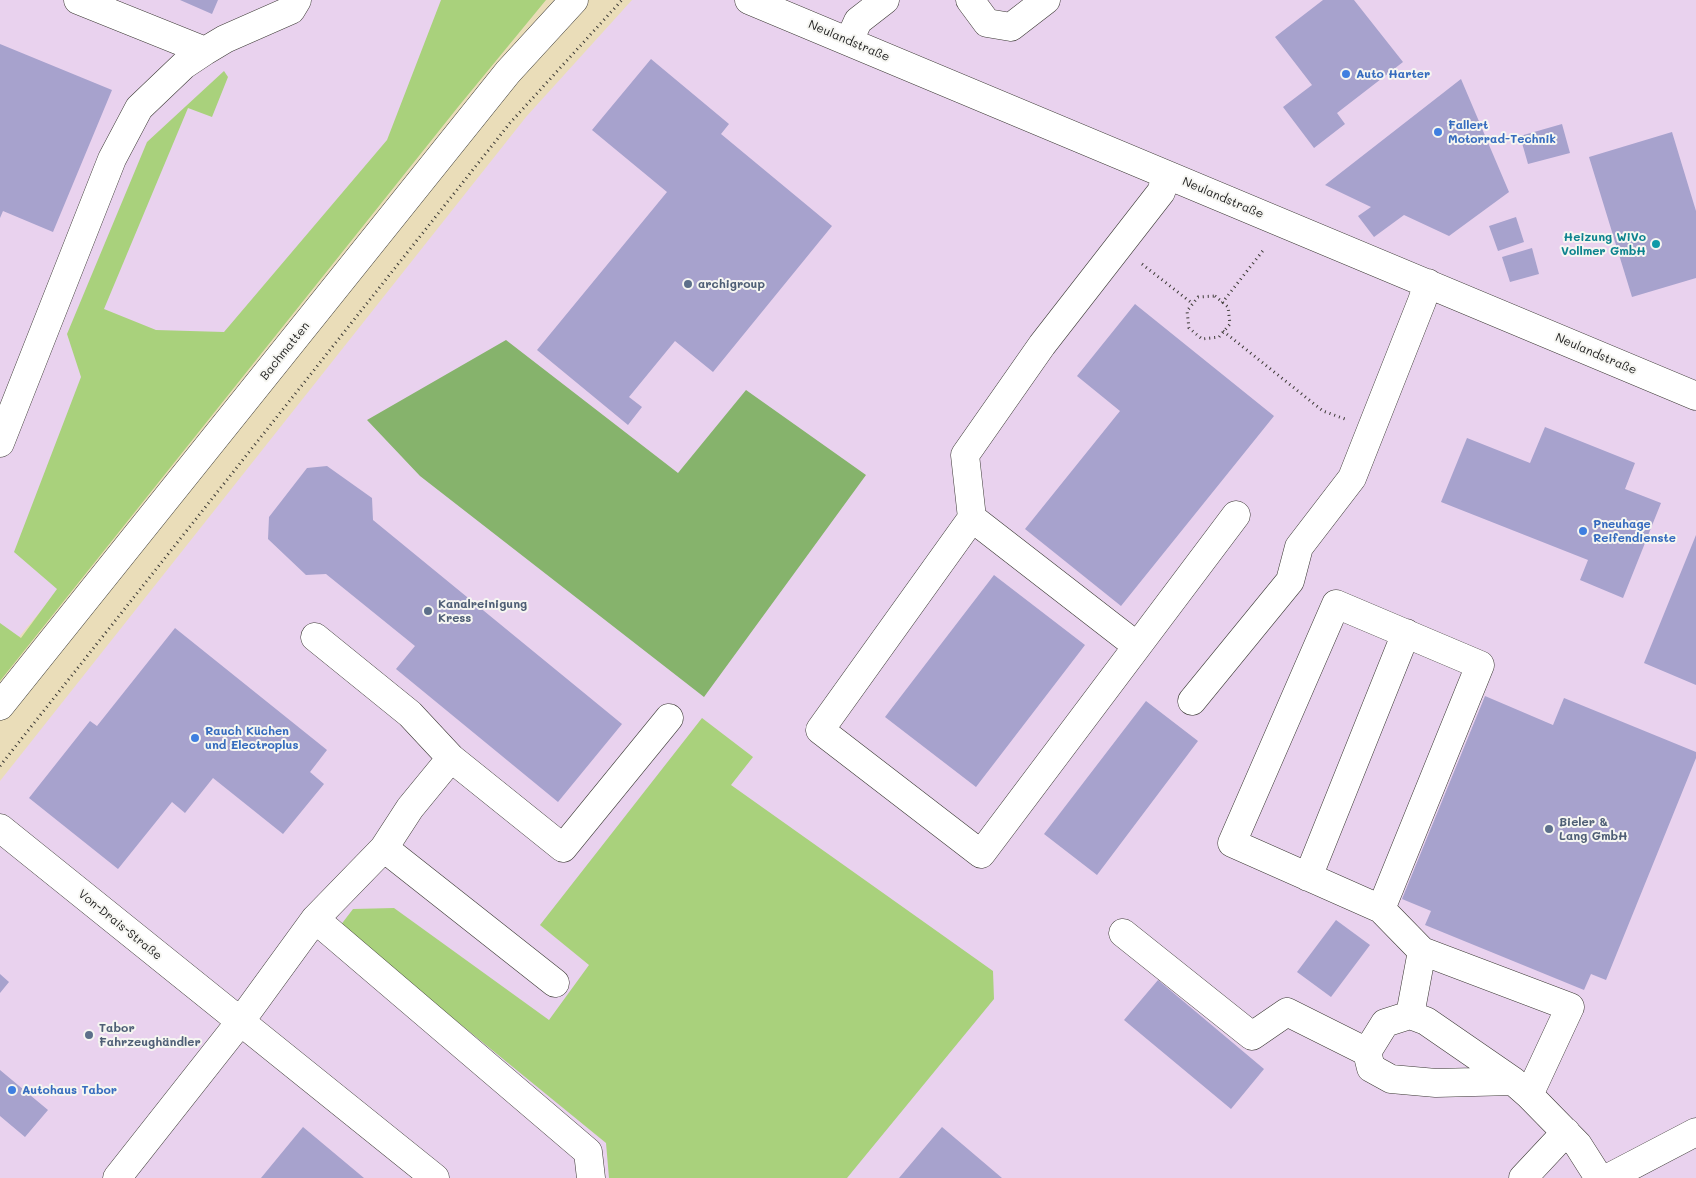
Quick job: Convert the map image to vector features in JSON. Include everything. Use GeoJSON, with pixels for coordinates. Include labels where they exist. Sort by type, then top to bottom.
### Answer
{"type":"FeatureCollection","features":[{"type":"Feature","properties":{"kind":"street"},"geometry":{"type":"LineString","coordinates":[[78,0],[205,51]]}},
{"type":"Feature","properties":{"kind":"street"},"geometry":{"type":"LineString","coordinates":[[0,443],[7,403],[112,159],[139,108],[184,65],[225,39],[291,10],[297,0]]}},
{"type":"Feature","properties":{"kind":"street","name":"Bachmatten"},"geometry":{"type":"LineString","coordinates":[[0,706],[508,72],[574,0]]}},
{"type":"Feature","properties":{"kind":"street","name":"Neulandstraße"},"geometry":{"type":"LineString","coordinates":[[749,0],[1696,396]]}},
{"type":"Feature","properties":{"kind":"street"},"geometry":{"type":"LineString","coordinates":[[849,41],[858,21],[885,0]]}},
{"type":"Feature","properties":{"kind":"street"},"geometry":{"type":"LineString","coordinates":[[970,0],[986,23],[1010,27],[1046,0]]}},
{"type":"Feature","properties":{"kind":"street"},"geometry":{"type":"LineString","coordinates":[[1167,175],[1161,192],[1042,345],[965,456],[972,518],[820,730],[981,854],[1236,515]]}},
{"type":"Feature","properties":{"kind":"street"},"geometry":{"type":"LineString","coordinates":[[1192,701],[1290,581],[1299,547],[1352,478],[1428,283]]}},
{"type":"Feature","properties":{"kind":"street"},"geometry":{"type":"LineString","coordinates":[[972,518],[1137,646]]}},
{"type":"Feature","properties":{"kind":"street"},"geometry":{"type":"LineString","coordinates":[[1381,909],[1480,665],[1336,604],[1232,844],[1381,909],[1422,951],[1570,1007],[1521,1088]]}},
{"type":"Feature","properties":{"kind":"street"},"geometry":{"type":"LineString","coordinates":[[1308,877],[1406,633]]}},
{"type":"Feature","properties":{"kind":"street"},"geometry":{"type":"LineString","coordinates":[[315,637],[410,714],[451,758],[563,848],[669,718]]}},
{"type":"Feature","properties":{"kind":"street"},"geometry":{"type":"LineString","coordinates":[[117,1178],[240,1022],[315,919],[384,848],[410,808],[451,758]]}},
{"type":"Feature","properties":{"kind":"street","name":"Von-Drais-Straße"},"geometry":{"type":"LineString","coordinates":[[0,828],[435,1178]]}},
{"type":"Feature","properties":{"kind":"street"},"geometry":{"type":"LineString","coordinates":[[384,848],[555,983]]}},
{"type":"Feature","properties":{"kind":"street"},"geometry":{"type":"LineString","coordinates":[[315,919],[588,1152],[591,1178]]}},
{"type":"Feature","properties":{"kind":"street"},"geometry":{"type":"LineString","coordinates":[[1123,933],[1252,1036],[1287,1012],[1367,1052]]}},
{"type":"Feature","properties":{"kind":"street"},"geometry":{"type":"LineString","coordinates":[[1410,1015],[1422,951]]}},
{"type":"Feature","properties":{"kind":"street"},"geometry":{"type":"LineString","coordinates":[[1521,1088],[1391,1080],[1371,1068],[1367,1052],[1385,1023],[1410,1015],[1426,1021],[1521,1088],[1578,1145],[1599,1178]]}},
{"type":"Feature","properties":{"kind":"street"},"geometry":{"type":"LineString","coordinates":[[1523,1178],[1566,1132]]}},
{"type":"Feature","properties":{"kind":"street"},"geometry":{"type":"LineString","coordinates":[[1608,1178],[1696,1132]]}},
{"type":"Feature","properties":{"kind":"path"},"geometry":{"type":"LineString","coordinates":[[0,766],[510,123],[622,0]]}},
{"type":"Feature","properties":{"kind":"path"},"geometry":{"type":"LineString","coordinates":[[1120,246],[1193,304]]}},
{"type":"Feature","properties":{"kind":"path"},"geometry":{"type":"LineString","coordinates":[[1222,303],[1267,246]]}},
{"type":"Feature","properties":{"kind":"path"},"geometry":{"type":"LineString","coordinates":[[1215,296],[1222,303],[1228,308],[1230,324],[1219,337],[1202,338],[1188,328],[1187,310],[1198,298],[1215,296]]}},
{"type":"Feature","properties":{"kind":"path"},"geometry":{"type":"LineString","coordinates":[[1223,331],[1323,411],[1371,430]]}},
{"type":"Feature","properties":{"kind":"shaded area"},"geometry":{"type":"Polygon","coordinates":[[[0,0],[489,0],[411,166],[14,643],[0,631],[0,0]]]}},
{"type":"Feature","properties":{"kind":"shaded area"},"geometry":{"type":"Polygon","coordinates":[[[632,0],[1696,0],[1696,1178],[0,1178],[0,781],[526,117],[632,0]]]}},
{"type":"Feature","properties":{"kind":"green space"},"geometry":{"type":"Polygon","coordinates":[[[441,0],[546,0],[458,107],[0,681],[0,623],[21,638],[57,589],[14,552],[81,377],[67,334],[147,142],[224,71],[228,77],[212,117],[188,108],[104,309],[156,330],[224,332],[387,140],[441,0]]]}},
{"type":"Feature","properties":{"kind":"green space"},"geometry":{"type":"Polygon","coordinates":[[[506,340],[678,473],[746,390],[866,475],[704,697],[420,476],[367,420],[506,340]]]}},
{"type":"Feature","properties":{"kind":"green space"},"geometry":{"type":"Polygon","coordinates":[[[702,718],[753,757],[731,785],[993,971],[994,999],[847,1178],[609,1178],[606,1143],[340,926],[353,909],[394,908],[549,1020],[589,965],[540,925],[702,718]]]}},
{"type":"Feature","properties":{"kind":"building"},"geometry":{"type":"Polygon","coordinates":[[[180,0],[218,0],[212,14],[180,0]]]}},
{"type":"Feature","properties":{"kind":"building","name":"Auto Harter"},"geometry":{"type":"Polygon","coordinates":[[[1323,0],[1354,0],[1403,62],[1337,113],[1345,124],[1314,148],[1283,107],[1312,85],[1275,37],[1323,0]]]}},
{"type":"Feature","properties":{"kind":"building"},"geometry":{"type":"Polygon","coordinates":[[[0,44],[112,90],[53,232],[3,211],[0,218],[0,44]]]}},
{"type":"Feature","properties":{"kind":"building","name":"archigroup"},"geometry":{"type":"Polygon","coordinates":[[[651,59],[729,124],[721,134],[832,226],[713,372],[675,341],[629,397],[642,407],[628,425],[537,350],[667,192],[592,130],[651,59]]]}},
{"type":"Feature","properties":{"kind":"building","name":"Fallert Motorrad-Technik"},"geometry":{"type":"Polygon","coordinates":[[[1461,79],[1509,192],[1449,236],[1404,215],[1374,237],[1358,216],[1371,207],[1325,185],[1461,79]]]}},
{"type":"Feature","properties":{"kind":"building"},"geometry":{"type":"Polygon","coordinates":[[[1562,124],[1570,153],[1528,164],[1520,136],[1562,124]]]}},
{"type":"Feature","properties":{"kind":"building","name":"Heizung WiVo Vollmer GmbH"},"geometry":{"type":"Polygon","coordinates":[[[1672,132],[1696,211],[1696,278],[1632,297],[1589,157],[1672,132]]]}},
{"type":"Feature","properties":{"kind":"building"},"geometry":{"type":"Polygon","coordinates":[[[1516,217],[1524,242],[1498,251],[1489,226],[1516,217]]]}},
{"type":"Feature","properties":{"kind":"building"},"geometry":{"type":"Polygon","coordinates":[[[1532,248],[1539,274],[1510,282],[1502,257],[1532,248]]]}},
{"type":"Feature","properties":{"kind":"building"},"geometry":{"type":"Polygon","coordinates":[[[1135,304],[1274,416],[1121,606],[1025,529],[1120,411],[1077,376],[1135,304]]]}},
{"type":"Feature","properties":{"kind":"building","name":"Pneuhage Reifendienste"},"geometry":{"type":"Polygon","coordinates":[[[1545,427],[1635,463],[1625,489],[1661,503],[1623,598],[1580,580],[1588,560],[1441,502],[1467,438],[1530,463],[1545,427]]]}},
{"type":"Feature","properties":{"kind":"building","name":"Kanalreinigung Kress"},"geometry":{"type":"Polygon","coordinates":[[[327,466],[372,498],[373,520],[622,724],[558,802],[396,669],[415,646],[326,574],[306,575],[268,539],[269,517],[307,468],[327,466]]]}},
{"type":"Feature","properties":{"kind":"building"},"geometry":{"type":"Polygon","coordinates":[[[1696,535],[1696,685],[1644,663],[1696,535]]]}},
{"type":"Feature","properties":{"kind":"building"},"geometry":{"type":"Polygon","coordinates":[[[994,575],[1085,645],[976,787],[885,717],[994,575]]]}},
{"type":"Feature","properties":{"kind":"building","name":"Rauch Küchen und Electroplus"},"geometry":{"type":"Polygon","coordinates":[[[175,628],[327,750],[310,772],[324,784],[283,834],[213,778],[185,813],[172,802],[118,869],[29,798],[90,721],[97,726],[175,628]]]}},
{"type":"Feature","properties":{"kind":"building","name":"Bieler & Lang GmbH"},"geometry":{"type":"Polygon","coordinates":[[[1485,696],[1553,725],[1564,698],[1696,752],[1696,758],[1606,980],[1591,974],[1584,990],[1425,925],[1431,911],[1402,899],[1485,696]]]}},
{"type":"Feature","properties":{"kind":"building"},"geometry":{"type":"Polygon","coordinates":[[[1146,701],[1198,741],[1097,875],[1044,834],[1146,701]]]}},
{"type":"Feature","properties":{"kind":"building"},"geometry":{"type":"Polygon","coordinates":[[[1336,920],[1370,945],[1331,997],[1297,972],[1336,920]]]}},
{"type":"Feature","properties":{"kind":"building"},"geometry":{"type":"Polygon","coordinates":[[[0,974],[9,982],[0,993],[0,974]]]}},
{"type":"Feature","properties":{"kind":"building"},"geometry":{"type":"Polygon","coordinates":[[[1158,980],[1264,1069],[1231,1109],[1124,1020],[1158,980]]]}},
{"type":"Feature","properties":{"kind":"building","name":"Autohaus Tabor"},"geometry":{"type":"Polygon","coordinates":[[[0,1070],[48,1110],[25,1137],[0,1116],[0,1070]]]}},
{"type":"Feature","properties":{"kind":"building"},"geometry":{"type":"Polygon","coordinates":[[[303,1127],[364,1178],[261,1178],[303,1127]]]}},
{"type":"Feature","properties":{"kind":"building"},"geometry":{"type":"Polygon","coordinates":[[[942,1127],[1002,1178],[899,1178],[942,1127]]]}},
{"type":"Feature","properties":{"kind":"place","name":"Auto Harter"},"geometry":{"type":"Point","coordinates":[1346,74]}},
{"type":"Feature","properties":{"kind":"place","name":"Fallert Motorrad-Technik"},"geometry":{"type":"Point","coordinates":[1438,132]}},
{"type":"Feature","properties":{"kind":"place","name":"Heizung WiVo Vollmer GmbH"},"geometry":{"type":"Point","coordinates":[1656,244]}},
{"type":"Feature","properties":{"kind":"place","name":"archigroup"},"geometry":{"type":"Point","coordinates":[688,284]}},
{"type":"Feature","properties":{"kind":"place","name":"Pneuhage Reifendienste"},"geometry":{"type":"Point","coordinates":[1583,531]}},
{"type":"Feature","properties":{"kind":"place","name":"Kanalreinigung Kress"},"geometry":{"type":"Point","coordinates":[428,611]}},
{"type":"Feature","properties":{"kind":"place","name":"Rauch Küchen und Electroplus"},"geometry":{"type":"Point","coordinates":[195,738]}},
{"type":"Feature","properties":{"kind":"place","name":"Bieler & Lang GmbH"},"geometry":{"type":"Point","coordinates":[1549,829]}},
{"type":"Feature","properties":{"kind":"place","name":"Tabor Fahrzeughändler"},"geometry":{"type":"Point","coordinates":[89,1035]}},
{"type":"Feature","properties":{"kind":"place","name":"Autohaus Tabor"},"geometry":{"type":"Point","coordinates":[12,1090]}}]}
